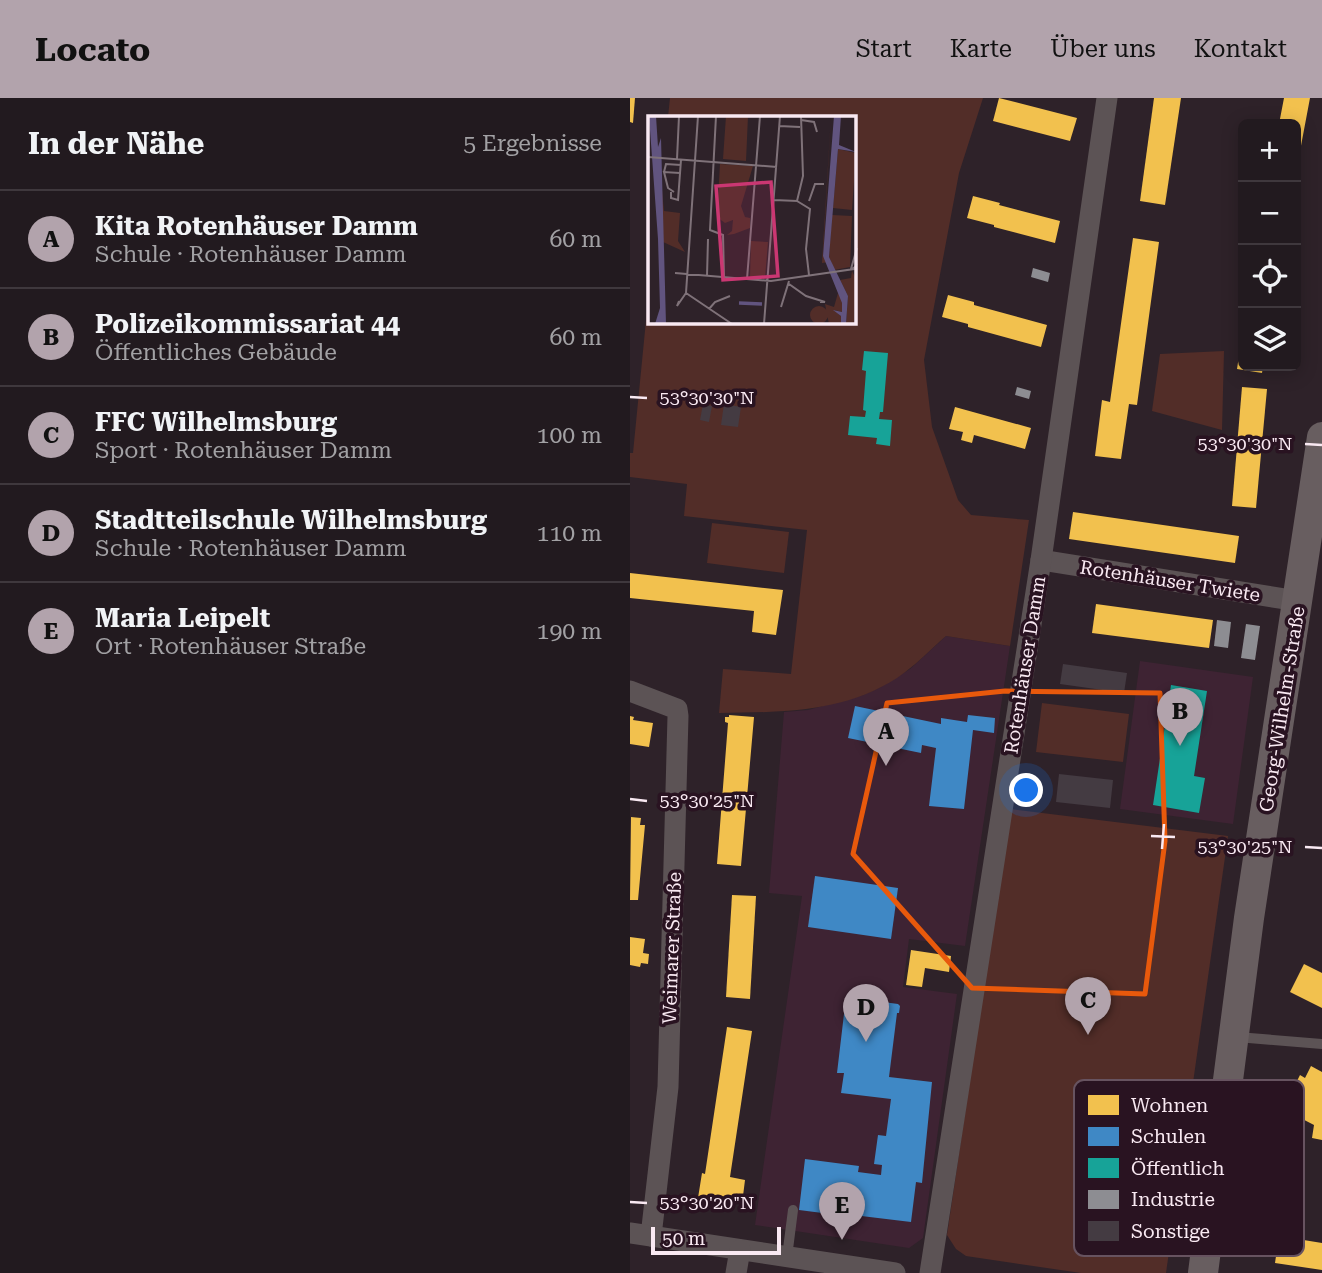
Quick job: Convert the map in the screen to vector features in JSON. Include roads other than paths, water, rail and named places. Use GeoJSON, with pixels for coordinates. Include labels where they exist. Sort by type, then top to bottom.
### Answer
{"type":"FeatureCollection","features":[{"type":"Feature","properties":{"kind":"street","name":"Rotenhäuser Damm"},"geometry":{"type":"LineString","coordinates":[[930,1273],[1041,560],[1107,98]]}},
{"type":"Feature","properties":{"kind":"street","name":"Georg-Wilhelm-Straße"},"geometry":{"type":"LineString","coordinates":[[1228,1080],[1249,918],[1322,437]]}},
{"type":"Feature","properties":{"kind":"street","name":"Rotenhäuser Twiete"},"geometry":{"type":"LineString","coordinates":[[1041,560],[1298,601]]}},
{"type":"Feature","properties":{"kind":"street","name":"Weimarer Straße"},"geometry":{"type":"LineString","coordinates":[[630,691],[677,709],[678,716],[667,1087],[640,1235]]}},
{"type":"Feature","properties":{"kind":"street"},"geometry":{"type":"LineString","coordinates":[[640,1235],[787,1257],[835,1269],[895,1273]]}},
{"type":"Feature","properties":{"kind":"street"},"geometry":{"type":"LineString","coordinates":[[736,1273],[740,1250]]}},
{"type":"Feature","properties":{"kind":"lane"},"geometry":{"type":"LineString","coordinates":[[1234,1037],[1322,1044]]}},
{"type":"Feature","properties":{"kind":"lane"},"geometry":{"type":"LineString","coordinates":[[787,1257],[793,1210]]}},
{"type":"Feature","properties":{"kind":"place","name":"Polizeikommissariat 44"},"geometry":{"type":"Point","coordinates":[1180,746]}},
{"type":"Feature","properties":{"kind":"place","name":"Kita Rotenhäuser Damm"},"geometry":{"type":"Point","coordinates":[886,766]}},
{"type":"Feature","properties":{"kind":"place","name":"FFC Wilhelmsburg"},"geometry":{"type":"Point","coordinates":[1088,1035]}},
{"type":"Feature","properties":{"kind":"place","name":"Stadtteilschule Wilhelmsburg"},"geometry":{"type":"Point","coordinates":[866,1042]}},
{"type":"Feature","properties":{"kind":"place","name":"Maria Leipelt"},"geometry":{"type":"Point","coordinates":[842,1240]}}]}
